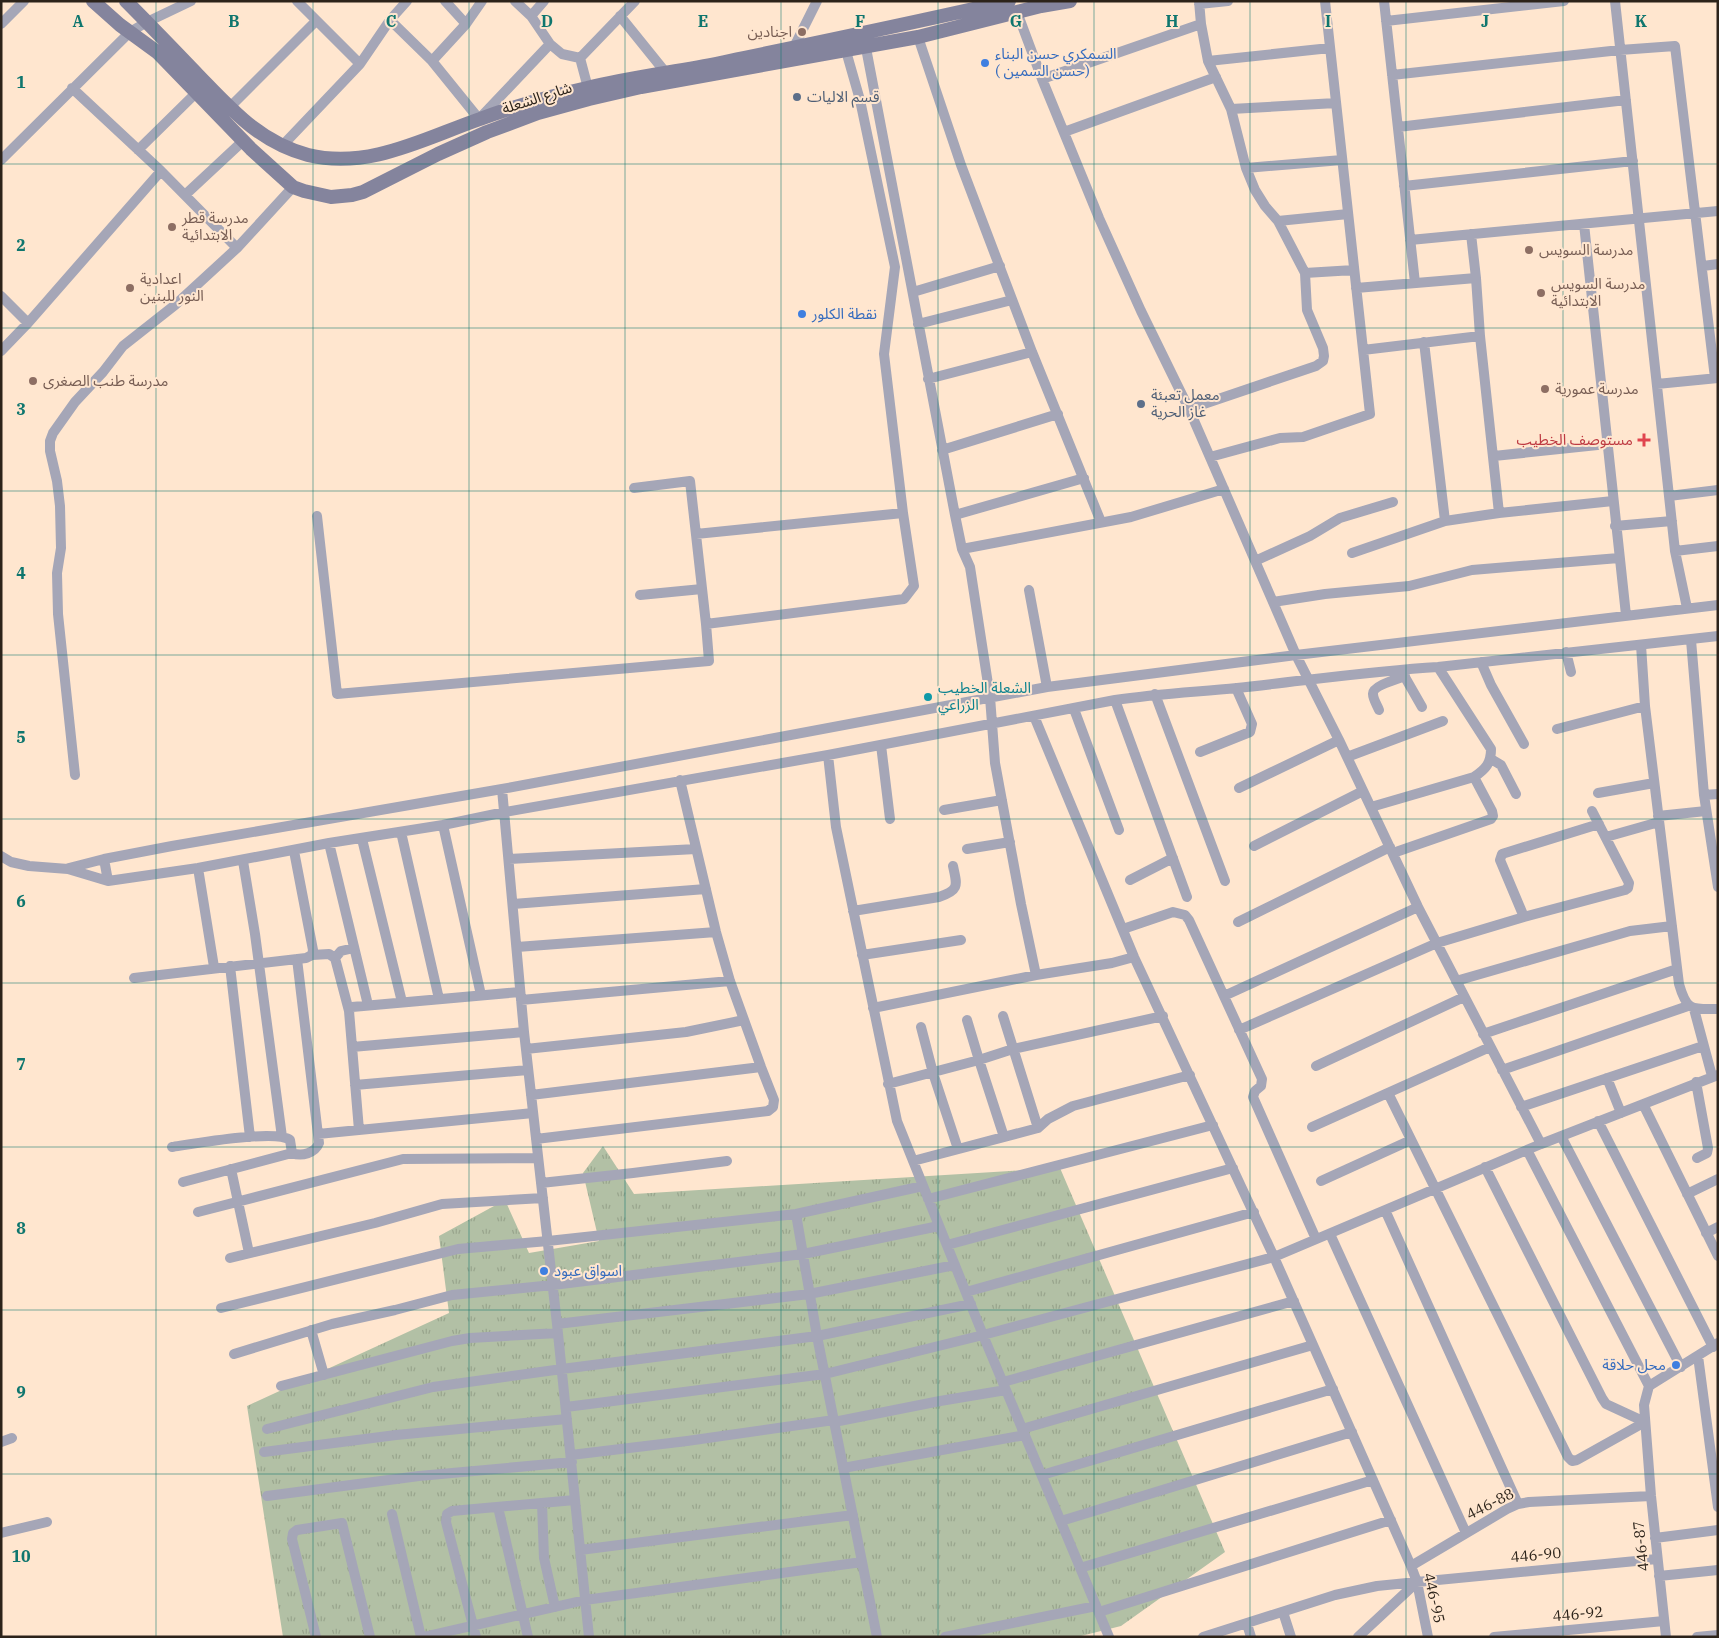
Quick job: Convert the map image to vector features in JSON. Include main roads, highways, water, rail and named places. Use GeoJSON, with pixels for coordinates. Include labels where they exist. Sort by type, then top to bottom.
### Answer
{"type":"FeatureCollection","features":[{"type":"Feature","properties":{"kind":"main road","name":"شارع الشعلة"},"geometry":{"type":"LineString","coordinates":[[93,1],[125,29],[152,47],[243,141],[293,187],[320,196],[330,197],[352,195],[487,132],[563,106],[641,88],[846,52],[918,37],[1013,7]]}},
{"type":"Feature","properties":{"kind":"main road","name":"شارع الشعلة"},"geometry":{"type":"LineString","coordinates":[[126,1],[229,108],[256,131],[277,143],[320,157],[333,159],[362,157],[408,147],[479,119],[588,88],[794,47],[1013,7],[1041,6],[1070,1]]}},
{"type":"Feature","properties":{"kind":"main road"},"geometry":{"type":"LineString","coordinates":[[125,29],[134,21],[136,12]]}},
{"type":"Feature","properties":{"kind":"main road"},"geometry":{"type":"LineString","coordinates":[[243,141],[254,138],[256,131]]}},
{"type":"Feature","properties":{"kind":"main road"},"geometry":{"type":"LineString","coordinates":[[257,154],[262,142],[277,143]]}},
{"type":"Feature","properties":{"kind":"place","name":"اجنادين"},"geometry":{"type":"Point","coordinates":[802,32]}},
{"type":"Feature","properties":{"kind":"place","name":"السمكري حسن البناء ( حسن السمين)"},"geometry":{"type":"Point","coordinates":[985,63]}},
{"type":"Feature","properties":{"kind":"place","name":"قسم الاليات"},"geometry":{"type":"Point","coordinates":[797,97]}},
{"type":"Feature","properties":{"kind":"place","name":"مدرسة قطر الابتدائية"},"geometry":{"type":"Point","coordinates":[172,227]}},
{"type":"Feature","properties":{"kind":"place","name":"مدرسة السويس"},"geometry":{"type":"Point","coordinates":[1529,250]}},
{"type":"Feature","properties":{"kind":"place","name":"اعدادية النور للبنين"},"geometry":{"type":"Point","coordinates":[130,288]}},
{"type":"Feature","properties":{"kind":"place","name":"مدرسة السويس الابتدائية"},"geometry":{"type":"Point","coordinates":[1541,293]}},
{"type":"Feature","properties":{"kind":"place","name":"نقطة الكلور"},"geometry":{"type":"Point","coordinates":[802,314]}},
{"type":"Feature","properties":{"kind":"place","name":"مدرسة طنب الصغرى"},"geometry":{"type":"Point","coordinates":[33,381]}},
{"type":"Feature","properties":{"kind":"place","name":"مدرسة عمورية"},"geometry":{"type":"Point","coordinates":[1545,389]}},
{"type":"Feature","properties":{"kind":"place","name":"معمل تعبئة غاز الحرية"},"geometry":{"type":"Point","coordinates":[1141,404]}},
{"type":"Feature","properties":{"kind":"place","name":"مستوصف الخطيب"},"geometry":{"type":"Point","coordinates":[1644,440]}},
{"type":"Feature","properties":{"kind":"place","name":"الشعلة الخطيب الزراعي"},"geometry":{"type":"Point","coordinates":[928,697]}},
{"type":"Feature","properties":{"kind":"place","name":"اسواق عبود"},"geometry":{"type":"Point","coordinates":[544,1271]}},
{"type":"Feature","properties":{"kind":"place","name":"محل حلاقة"},"geometry":{"type":"Point","coordinates":[1676,1365]}}]}
